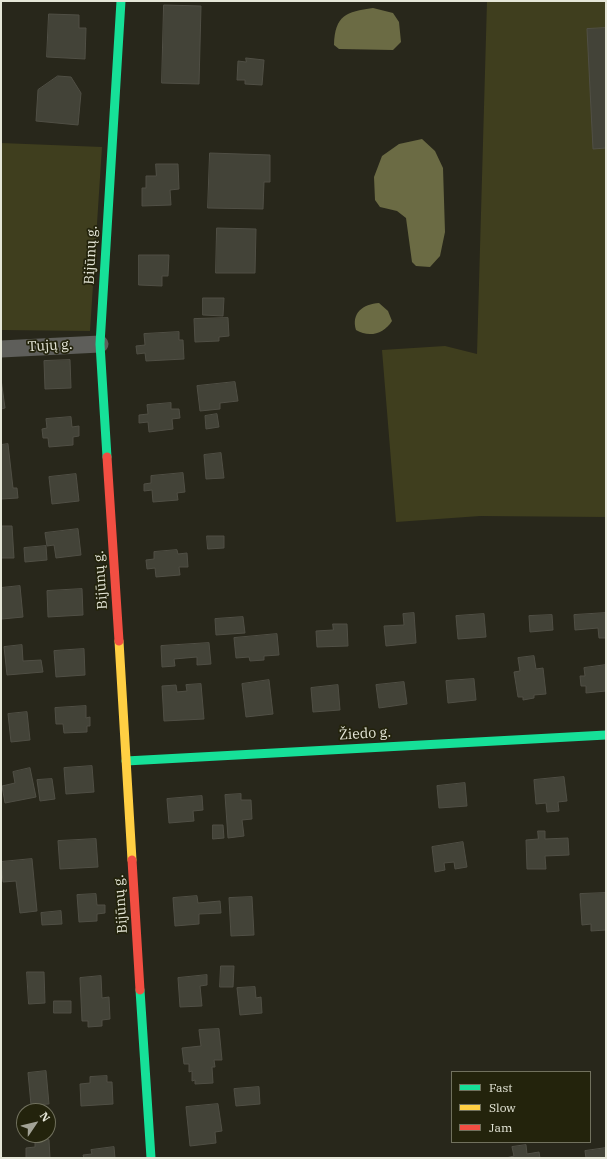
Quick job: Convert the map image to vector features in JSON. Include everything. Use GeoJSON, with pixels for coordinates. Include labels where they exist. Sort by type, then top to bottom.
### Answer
{"type":"FeatureCollection","features":[{"type":"Feature","properties":{"kind":"street","name":"Bijūnų g."},"geometry":{"type":"LineString","coordinates":[[121,1],[100,344],[151,1158]]}},
{"type":"Feature","properties":{"kind":"street","name":"Tujų g."},"geometry":{"type":"LineString","coordinates":[[1,349],[100,344]]}},
{"type":"Feature","properties":{"kind":"street","name":"Žiedo g."},"geometry":{"type":"LineString","coordinates":[[126,761],[606,735]]}},
{"type":"Feature","properties":{"kind":"shaded area"},"geometry":{"type":"Polygon","coordinates":[[[487,1],[606,1],[606,517],[480,516],[396,522],[382,350],[445,346],[477,354],[487,1]]]}},
{"type":"Feature","properties":{"kind":"shaded area"},"geometry":{"type":"Polygon","coordinates":[[[373,8],[393,13],[399,22],[401,42],[393,50],[339,49],[334,45],[337,27],[344,17],[356,11],[373,8]]]}},
{"type":"Feature","properties":{"kind":"shaded area"},"geometry":{"type":"Polygon","coordinates":[[[422,139],[435,151],[443,168],[445,232],[440,256],[430,267],[416,266],[412,262],[406,218],[397,211],[380,207],[375,200],[374,177],[382,156],[399,144],[422,139]]]}},
{"type":"Feature","properties":{"kind":"shaded area"},"geometry":{"type":"Polygon","coordinates":[[[1,143],[102,147],[90,331],[1,330],[1,143]]]}},
{"type":"Feature","properties":{"kind":"shaded area"},"geometry":{"type":"Polygon","coordinates":[[[379,303],[388,311],[392,321],[389,325],[381,332],[371,334],[366,334],[356,330],[355,319],[360,310],[368,305],[379,303]]]}},
{"type":"Feature","properties":{"kind":"building"},"geometry":{"type":"Polygon","coordinates":[[[164,5],[201,6],[199,84],[162,83],[164,5]]]}},
{"type":"Feature","properties":{"kind":"building"},"geometry":{"type":"Polygon","coordinates":[[[49,14],[79,15],[79,28],[86,28],[85,59],[47,57],[49,14]]]}},
{"type":"Feature","properties":{"kind":"building"},"geometry":{"type":"Polygon","coordinates":[[[606,28],[606,148],[593,149],[587,29],[606,28]]]}},
{"type":"Feature","properties":{"kind":"building"},"geometry":{"type":"Polygon","coordinates":[[[246,58],[264,60],[262,85],[245,84],[245,80],[237,80],[238,61],[246,62],[246,58]]]}},
{"type":"Feature","properties":{"kind":"building"},"geometry":{"type":"Polygon","coordinates":[[[58,76],[71,77],[81,93],[78,125],[36,121],[38,90],[58,76]]]}},
{"type":"Feature","properties":{"kind":"building"},"geometry":{"type":"Polygon","coordinates":[[[210,153],[270,155],[270,182],[264,182],[263,209],[208,208],[210,153]]]}},
{"type":"Feature","properties":{"kind":"building"},"geometry":{"type":"Polygon","coordinates":[[[156,164],[178,164],[179,189],[170,190],[171,205],[142,206],[142,188],[146,188],[146,176],[156,176],[156,164]]]}},
{"type":"Feature","properties":{"kind":"building"},"geometry":{"type":"Polygon","coordinates":[[[217,228],[256,229],[255,273],[216,273],[217,228]]]}},
{"type":"Feature","properties":{"kind":"building"},"geometry":{"type":"Polygon","coordinates":[[[139,255],[169,255],[168,276],[162,276],[162,286],[139,285],[139,255]]]}},
{"type":"Feature","properties":{"kind":"building"},"geometry":{"type":"Polygon","coordinates":[[[203,298],[224,298],[223,316],[203,315],[203,298]]]}},
{"type":"Feature","properties":{"kind":"building"},"geometry":{"type":"Polygon","coordinates":[[[228,318],[229,336],[219,337],[219,341],[195,342],[194,319],[228,318]]]}},
{"type":"Feature","properties":{"kind":"building"},"geometry":{"type":"Polygon","coordinates":[[[179,332],[179,340],[183,340],[184,359],[146,361],[145,353],[137,354],[136,346],[145,345],[144,334],[179,332]]]}},
{"type":"Feature","properties":{"kind":"building"},"geometry":{"type":"Polygon","coordinates":[[[70,360],[71,388],[45,389],[44,361],[70,360]]]}},
{"type":"Feature","properties":{"kind":"building"},"geometry":{"type":"Polygon","coordinates":[[[1,379],[5,408],[1,409],[1,379]]]}},
{"type":"Feature","properties":{"kind":"building"},"geometry":{"type":"Polygon","coordinates":[[[235,382],[238,401],[220,403],[220,409],[200,411],[197,386],[235,382]]]}},
{"type":"Feature","properties":{"kind":"building"},"geometry":{"type":"Polygon","coordinates":[[[171,403],[171,409],[179,409],[180,418],[172,419],[173,429],[149,432],[148,422],[139,423],[139,415],[148,414],[147,405],[171,403]]]}},
{"type":"Feature","properties":{"kind":"building"},"geometry":{"type":"Polygon","coordinates":[[[217,414],[219,427],[206,429],[205,416],[217,414]]]}},
{"type":"Feature","properties":{"kind":"building"},"geometry":{"type":"Polygon","coordinates":[[[71,417],[72,427],[79,426],[79,436],[73,437],[73,445],[49,447],[48,438],[43,438],[42,429],[47,428],[46,419],[71,417]]]}},
{"type":"Feature","properties":{"kind":"building"},"geometry":{"type":"Polygon","coordinates":[[[8,444],[13,488],[17,488],[18,498],[1,499],[1,445],[8,444]]]}},
{"type":"Feature","properties":{"kind":"building"},"geometry":{"type":"Polygon","coordinates":[[[221,453],[224,478],[206,479],[204,455],[221,453]]]}},
{"type":"Feature","properties":{"kind":"building"},"geometry":{"type":"Polygon","coordinates":[[[183,473],[185,492],[177,493],[178,500],[153,502],[152,490],[144,491],[144,484],[151,483],[151,476],[183,473]]]}},
{"type":"Feature","properties":{"kind":"building"},"geometry":{"type":"Polygon","coordinates":[[[76,474],[79,501],[52,504],[49,477],[76,474]]]}},
{"type":"Feature","properties":{"kind":"building"},"geometry":{"type":"Polygon","coordinates":[[[1,526],[12,526],[14,558],[1,558],[1,526]]]}},
{"type":"Feature","properties":{"kind":"building"},"geometry":{"type":"Polygon","coordinates":[[[78,529],[81,555],[56,558],[54,545],[47,546],[45,533],[78,529]]]}},
{"type":"Feature","properties":{"kind":"building"},"geometry":{"type":"Polygon","coordinates":[[[207,536],[224,536],[224,548],[208,549],[207,536]]]}},
{"type":"Feature","properties":{"kind":"building"},"geometry":{"type":"Polygon","coordinates":[[[46,546],[47,560],[25,562],[24,548],[46,546]]]}},
{"type":"Feature","properties":{"kind":"building"},"geometry":{"type":"Polygon","coordinates":[[[177,550],[178,554],[187,553],[188,567],[179,567],[180,575],[156,577],[155,568],[147,569],[146,560],[154,559],[154,552],[177,550]]]}},
{"type":"Feature","properties":{"kind":"building"},"geometry":{"type":"Polygon","coordinates":[[[20,586],[23,617],[2,619],[1,588],[20,586]]]}},
{"type":"Feature","properties":{"kind":"building"},"geometry":{"type":"Polygon","coordinates":[[[82,589],[83,615],[48,617],[47,591],[82,589]]]}},
{"type":"Feature","properties":{"kind":"building"},"geometry":{"type":"Polygon","coordinates":[[[414,613],[416,643],[386,646],[384,626],[404,625],[403,614],[414,613]]]}},
{"type":"Feature","properties":{"kind":"building"},"geometry":{"type":"Polygon","coordinates":[[[606,613],[606,638],[599,638],[598,628],[575,630],[574,615],[606,613]]]}},
{"type":"Feature","properties":{"kind":"building"},"geometry":{"type":"Polygon","coordinates":[[[484,614],[486,637],[458,639],[456,616],[484,614]]]}},
{"type":"Feature","properties":{"kind":"building"},"geometry":{"type":"Polygon","coordinates":[[[552,615],[553,630],[530,632],[529,616],[552,615]]]}},
{"type":"Feature","properties":{"kind":"building"},"geometry":{"type":"Polygon","coordinates":[[[243,617],[245,633],[216,635],[215,619],[243,617]]]}},
{"type":"Feature","properties":{"kind":"building"},"geometry":{"type":"Polygon","coordinates":[[[333,624],[347,624],[348,646],[317,647],[316,631],[333,630],[333,624]]]}},
{"type":"Feature","properties":{"kind":"building"},"geometry":{"type":"Polygon","coordinates":[[[277,634],[279,655],[264,656],[264,660],[250,661],[249,657],[236,658],[234,638],[277,634]]]}},
{"type":"Feature","properties":{"kind":"building"},"geometry":{"type":"Polygon","coordinates":[[[209,643],[211,664],[197,665],[197,657],[174,659],[175,666],[162,667],[161,646],[209,643]]]}},
{"type":"Feature","properties":{"kind":"building"},"geometry":{"type":"Polygon","coordinates":[[[22,645],[23,661],[41,660],[43,672],[7,675],[4,647],[22,645]]]}},
{"type":"Feature","properties":{"kind":"building"},"geometry":{"type":"Polygon","coordinates":[[[84,649],[85,675],[56,677],[54,651],[84,649]]]}},
{"type":"Feature","properties":{"kind":"building"},"geometry":{"type":"Polygon","coordinates":[[[534,656],[536,669],[543,668],[546,694],[534,695],[534,698],[523,700],[523,697],[518,697],[514,672],[520,671],[518,658],[534,656]]]}},
{"type":"Feature","properties":{"kind":"building"},"geometry":{"type":"Polygon","coordinates":[[[606,665],[606,691],[586,693],[586,686],[581,686],[580,676],[585,676],[584,668],[606,665]]]}},
{"type":"Feature","properties":{"kind":"building"},"geometry":{"type":"Polygon","coordinates":[[[474,679],[476,700],[448,703],[446,681],[474,679]]]}},
{"type":"Feature","properties":{"kind":"building"},"geometry":{"type":"Polygon","coordinates":[[[269,680],[273,714],[246,717],[242,684],[269,680]]]}},
{"type":"Feature","properties":{"kind":"building"},"geometry":{"type":"Polygon","coordinates":[[[404,682],[407,704],[379,708],[376,685],[404,682]]]}},
{"type":"Feature","properties":{"kind":"building"},"geometry":{"type":"Polygon","coordinates":[[[201,684],[204,719],[164,721],[162,686],[176,685],[177,692],[187,691],[186,685],[201,684]]]}},
{"type":"Feature","properties":{"kind":"building"},"geometry":{"type":"Polygon","coordinates":[[[338,685],[340,710],[313,712],[311,688],[338,685]]]}},
{"type":"Feature","properties":{"kind":"building"},"geometry":{"type":"Polygon","coordinates":[[[86,706],[86,718],[90,717],[90,726],[87,726],[87,732],[64,733],[63,724],[56,724],[55,708],[86,706]]]}},
{"type":"Feature","properties":{"kind":"building"},"geometry":{"type":"Polygon","coordinates":[[[27,712],[30,740],[11,742],[8,714],[27,712]]]}},
{"type":"Feature","properties":{"kind":"building"},"geometry":{"type":"Polygon","coordinates":[[[92,766],[94,792],[66,794],[64,768],[92,766]]]}},
{"type":"Feature","properties":{"kind":"building"},"geometry":{"type":"Polygon","coordinates":[[[30,768],[36,797],[5,803],[2,786],[15,783],[13,772],[30,768]]]}},
{"type":"Feature","properties":{"kind":"building"},"geometry":{"type":"Polygon","coordinates":[[[564,777],[567,801],[558,802],[559,811],[547,812],[546,803],[536,804],[534,780],[564,777]]]}},
{"type":"Feature","properties":{"kind":"building"},"geometry":{"type":"Polygon","coordinates":[[[52,779],[55,799],[40,801],[37,780],[52,779]]]}},
{"type":"Feature","properties":{"kind":"building"},"geometry":{"type":"Polygon","coordinates":[[[465,783],[467,806],[439,808],[437,786],[465,783]]]}},
{"type":"Feature","properties":{"kind":"building"},"geometry":{"type":"Polygon","coordinates":[[[241,794],[241,800],[251,800],[252,819],[242,820],[244,836],[228,838],[225,795],[241,794]]]}},
{"type":"Feature","properties":{"kind":"building"},"geometry":{"type":"Polygon","coordinates":[[[202,796],[203,810],[193,811],[194,821],[169,823],[167,799],[202,796]]]}},
{"type":"Feature","properties":{"kind":"building"},"geometry":{"type":"Polygon","coordinates":[[[213,825],[223,825],[224,838],[213,839],[213,825]]]}},
{"type":"Feature","properties":{"kind":"building"},"geometry":{"type":"Polygon","coordinates":[[[538,831],[545,831],[545,839],[568,838],[569,855],[545,856],[546,869],[527,869],[526,840],[538,839],[538,831]]]}},
{"type":"Feature","properties":{"kind":"building"},"geometry":{"type":"Polygon","coordinates":[[[96,839],[98,867],[60,869],[58,841],[96,839]]]}},
{"type":"Feature","properties":{"kind":"building"},"geometry":{"type":"Polygon","coordinates":[[[463,842],[467,867],[455,869],[454,862],[444,863],[445,870],[435,872],[432,847],[463,842]]]}},
{"type":"Feature","properties":{"kind":"building"},"geometry":{"type":"Polygon","coordinates":[[[32,859],[37,911],[20,913],[16,881],[3,882],[1,862],[32,859]]]}},
{"type":"Feature","properties":{"kind":"building"},"geometry":{"type":"Polygon","coordinates":[[[606,893],[606,930],[591,931],[591,924],[582,925],[580,894],[606,893]]]}},
{"type":"Feature","properties":{"kind":"building"},"geometry":{"type":"Polygon","coordinates":[[[96,894],[97,905],[105,905],[105,913],[97,914],[97,921],[79,922],[77,895],[96,894]]]}},
{"type":"Feature","properties":{"kind":"building"},"geometry":{"type":"Polygon","coordinates":[[[197,896],[198,903],[220,901],[221,913],[199,914],[199,924],[175,926],[173,898],[197,896]]]}},
{"type":"Feature","properties":{"kind":"building"},"geometry":{"type":"Polygon","coordinates":[[[252,897],[254,935],[231,936],[229,898],[252,897]]]}},
{"type":"Feature","properties":{"kind":"building"},"geometry":{"type":"Polygon","coordinates":[[[61,911],[62,924],[42,925],[41,913],[61,911]]]}},
{"type":"Feature","properties":{"kind":"building"},"geometry":{"type":"Polygon","coordinates":[[[221,966],[234,966],[233,987],[220,987],[221,966]]]}},
{"type":"Feature","properties":{"kind":"building"},"geometry":{"type":"Polygon","coordinates":[[[27,972],[44,972],[45,1003],[29,1004],[27,972]]]}},
{"type":"Feature","properties":{"kind":"building"},"geometry":{"type":"Polygon","coordinates":[[[207,975],[207,985],[200,986],[202,1006],[180,1007],[178,978],[207,975]]]}},
{"type":"Feature","properties":{"kind":"building"},"geometry":{"type":"Polygon","coordinates":[[[101,976],[102,998],[109,997],[110,1019],[102,1020],[102,1026],[88,1027],[88,1021],[82,1021],[80,978],[101,976]]]}},
{"type":"Feature","properties":{"kind":"building"},"geometry":{"type":"Polygon","coordinates":[[[255,987],[256,998],[261,997],[262,1013],[240,1015],[237,988],[255,987]]]}},
{"type":"Feature","properties":{"kind":"building"},"geometry":{"type":"Polygon","coordinates":[[[54,1001],[71,1001],[71,1013],[54,1013],[54,1001]]]}},
{"type":"Feature","properties":{"kind":"building"},"geometry":{"type":"Polygon","coordinates":[[[219,1029],[222,1060],[214,1060],[215,1067],[212,1067],[213,1083],[195,1084],[195,1080],[192,1081],[192,1071],[189,1072],[189,1064],[184,1064],[182,1048],[201,1046],[199,1030],[219,1029]]]}},
{"type":"Feature","properties":{"kind":"building"},"geometry":{"type":"Polygon","coordinates":[[[46,1071],[49,1103],[31,1103],[28,1073],[46,1071]]]}},
{"type":"Feature","properties":{"kind":"building"},"geometry":{"type":"Polygon","coordinates":[[[107,1076],[107,1082],[112,1082],[113,1104],[81,1106],[80,1084],[90,1083],[90,1077],[107,1076]]]}},
{"type":"Feature","properties":{"kind":"building"},"geometry":{"type":"Polygon","coordinates":[[[259,1087],[260,1104],[236,1106],[234,1089],[259,1087]]]}},
{"type":"Feature","properties":{"kind":"building"},"geometry":{"type":"Polygon","coordinates":[[[218,1104],[222,1131],[215,1132],[216,1143],[190,1146],[186,1107],[218,1104]]]}},
{"type":"Feature","properties":{"kind":"building"},"geometry":{"type":"Polygon","coordinates":[[[35,1143],[49,1143],[50,1158],[26,1158],[26,1148],[35,1147],[35,1143]]]}},
{"type":"Feature","properties":{"kind":"building"},"geometry":{"type":"Polygon","coordinates":[[[526,1145],[527,1154],[539,1152],[540,1158],[506,1158],[514,1156],[512,1147],[526,1145]]]}},
{"type":"Feature","properties":{"kind":"building"},"geometry":{"type":"Polygon","coordinates":[[[114,1147],[115,1158],[84,1158],[83,1155],[92,1154],[91,1150],[114,1147]]]}},
{"type":"Feature","properties":{"kind":"building"},"geometry":{"type":"Polygon","coordinates":[[[606,1148],[606,1158],[586,1158],[585,1151],[606,1148]]]}},
{"type":"Feature","properties":{"kind":"traffic: fast"},"geometry":{"type":"LineString","coordinates":[[107,457],[100,344],[121,1]]}},
{"type":"Feature","properties":{"kind":"traffic: fast"},"geometry":{"type":"LineString","coordinates":[[126,761],[606,735]]}},
{"type":"Feature","properties":{"kind":"traffic: fast"},"geometry":{"type":"LineString","coordinates":[[140,990],[151,1158]]}},
{"type":"Feature","properties":{"kind":"traffic: slow"},"geometry":{"type":"LineString","coordinates":[[119,641],[132,860]]}},
{"type":"Feature","properties":{"kind":"traffic: jam"},"geometry":{"type":"LineString","coordinates":[[107,457],[119,641]]}},
{"type":"Feature","properties":{"kind":"traffic: jam"},"geometry":{"type":"LineString","coordinates":[[132,860],[140,990]]}}]}
